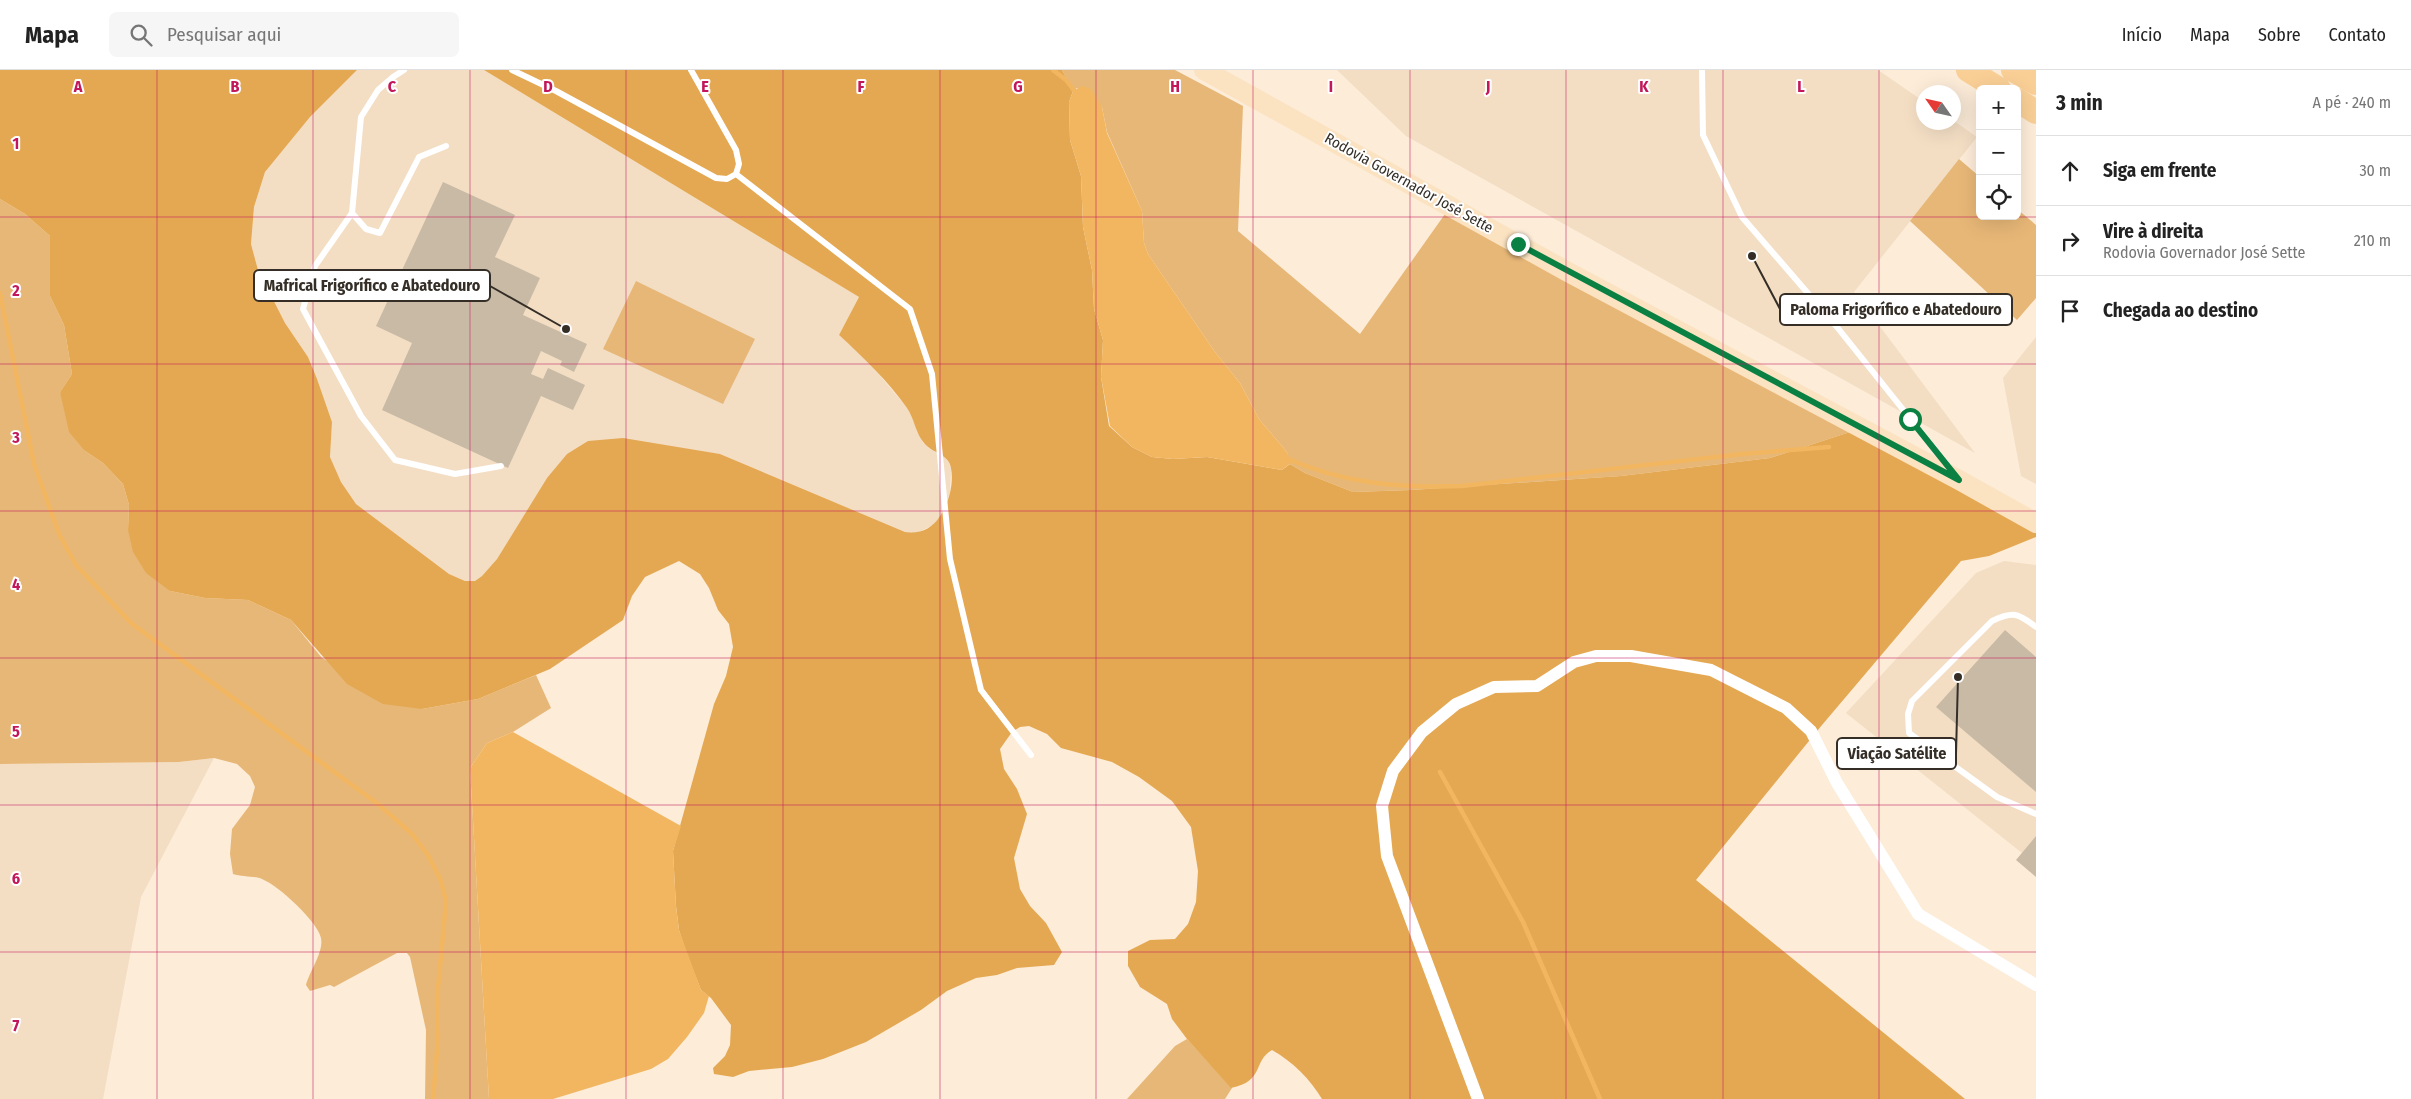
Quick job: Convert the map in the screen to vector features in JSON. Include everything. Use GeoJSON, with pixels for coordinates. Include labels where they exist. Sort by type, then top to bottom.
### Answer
{"type":"FeatureCollection","features":[{"type":"Feature","properties":{"kind":"highway"},"geometry":{"type":"LineString","coordinates":[[1968,70],[1992,85]]}},
{"type":"Feature","properties":{"kind":"highway"},"geometry":{"type":"LineString","coordinates":[[2014,70],[2036,83]]}},
{"type":"Feature","properties":{"kind":"highway"},"geometry":{"type":"LineString","coordinates":[[2021,103],[2036,112]]}},
{"type":"Feature","properties":{"kind":"main road","name":"Rodovia Governador José Sette"},"geometry":{"type":"LineString","coordinates":[[1204,70],[1568,272],[1959,480],[2036,523]]}},
{"type":"Feature","properties":{"kind":"street"},"geometry":{"type":"LineString","coordinates":[[1478,1099],[1387,856],[1382,806],[1393,771],[1422,732],[1456,704],[1494,687],[1537,686],[1574,662],[1596,656],[1631,656],[1711,670],[1786,708],[1811,731],[1837,783],[1918,914],[2036,985]]}},
{"type":"Feature","properties":{"kind":"lane"},"geometry":{"type":"LineString","coordinates":[[404,70],[393,76],[378,90],[361,117],[352,213],[315,266],[303,309],[361,416],[395,460],[455,474],[501,466]]}},
{"type":"Feature","properties":{"kind":"lane"},"geometry":{"type":"LineString","coordinates":[[512,70],[716,178],[727,179],[736,174],[739,164],[736,150],[691,70]]}},
{"type":"Feature","properties":{"kind":"lane"},"geometry":{"type":"LineString","coordinates":[[1702,70],[1703,135],[1742,217],[1837,327],[1959,480]]}},
{"type":"Feature","properties":{"kind":"lane"},"geometry":{"type":"LineString","coordinates":[[352,213],[366,229],[380,233],[419,157],[446,146]]}},
{"type":"Feature","properties":{"kind":"lane"},"geometry":{"type":"LineString","coordinates":[[736,174],[910,309],[932,374],[950,559],[981,690],[1031,755]]}},
{"type":"Feature","properties":{"kind":"lane"},"geometry":{"type":"LineString","coordinates":[[2036,627],[2021,616],[2007,614],[1992,621],[1912,701],[1908,714],[1909,733],[1997,797],[2036,814]]}},
{"type":"Feature","properties":{"kind":"shaded area"},"geometry":{"type":"Polygon","coordinates":[[[0,70],[357,70],[310,117],[265,172],[254,207],[251,244],[258,270],[285,323],[308,357],[317,379],[332,422],[330,457],[341,482],[356,504],[449,574],[465,581],[475,581],[497,559],[547,478],[567,454],[588,441],[623,438],[720,454],[905,532],[925,530],[937,521],[948,499],[952,480],[950,463],[924,443],[900,398],[875,370],[839,335],[859,297],[484,70],[1062,70],[1073,91],[1069,102],[1070,140],[1081,176],[1083,227],[1092,270],[1094,309],[1103,340],[1101,377],[1109,426],[1132,447],[1152,457],[1173,459],[1207,457],[1282,470],[1290,464],[1305,473],[1353,492],[1411,490],[1621,476],[1770,458],[1850,432],[2036,531],[2036,537],[1989,556],[1961,561],[1822,725],[1696,880],[1965,1099],[1322,1099],[1300,1071],[1272,1050],[1262,1060],[1254,1076],[1249,1081],[1231,1088],[1187,1039],[1172,1019],[1167,1004],[1140,987],[1128,966],[1128,951],[1150,940],[1175,939],[1188,924],[1196,902],[1198,871],[1191,827],[1172,801],[1139,777],[1112,762],[1061,748],[1047,734],[1029,726],[1020,727],[1012,732],[1000,749],[1004,769],[1017,789],[1027,814],[1014,858],[1020,889],[1030,906],[1046,923],[1062,952],[1054,965],[1017,968],[997,975],[976,978],[947,991],[921,1010],[866,1042],[823,1059],[792,1067],[749,1071],[733,1077],[714,1074],[713,1068],[725,1056],[730,1045],[731,1025],[711,998],[701,990],[686,952],[679,930],[673,851],[714,704],[726,676],[733,647],[729,624],[718,610],[709,588],[700,574],[679,561],[645,577],[632,596],[623,620],[550,669],[478,699],[422,709],[383,704],[347,684],[291,620],[248,600],[205,598],[170,591],[146,573],[133,552],[128,530],[129,505],[123,484],[103,463],[85,451],[69,432],[60,392],[72,374],[64,325],[50,296],[50,236],[25,214],[0,199],[0,70]]]}},
{"type":"Feature","properties":{"kind":"shaded area"},"geometry":{"type":"Polygon","coordinates":[[[357,70],[484,70],[859,297],[839,335],[866,359],[908,409],[923,443],[947,458],[951,468],[950,492],[945,508],[935,524],[917,533],[905,532],[720,454],[659,445],[547,478],[497,559],[475,581],[465,581],[449,574],[356,504],[341,482],[330,457],[332,422],[308,357],[285,323],[258,270],[251,244],[254,207],[265,172],[310,117],[357,70]]]}},
{"type":"Feature","properties":{"kind":"shaded area"},"geometry":{"type":"Polygon","coordinates":[[[1062,70],[1175,70],[1243,106],[1238,231],[1360,334],[1445,214],[1850,432],[1770,458],[1621,476],[1353,492],[1305,473],[1290,464],[1287,452],[1259,419],[1240,383],[1215,352],[1148,254],[1144,243],[1142,211],[1107,132],[1102,107],[1077,88],[1073,91],[1062,70]]]}},
{"type":"Feature","properties":{"kind":"shaded area"},"geometry":{"type":"Polygon","coordinates":[[[1337,70],[1878,70],[1916,96],[1916,130],[1961,130],[1961,126],[1976,136],[1854,292],[1975,453],[1406,136],[1337,70]]]}},
{"type":"Feature","properties":{"kind":"shaded area"},"geometry":{"type":"Polygon","coordinates":[[[1082,86],[1091,89],[1102,107],[1107,133],[1142,211],[1144,243],[1148,254],[1215,352],[1240,383],[1259,419],[1287,452],[1291,463],[1282,470],[1207,457],[1173,459],[1152,457],[1132,447],[1110,426],[1101,377],[1103,340],[1094,309],[1092,270],[1083,227],[1081,176],[1070,140],[1069,102],[1073,91],[1082,86]]]}},
{"type":"Feature","properties":{"kind":"shaded area"},"geometry":{"type":"Polygon","coordinates":[[[1959,159],[1976,174],[1976,220],[2021,220],[2021,212],[2036,225],[2036,298],[2017,320],[1910,221],[1959,159]]]}},
{"type":"Feature","properties":{"kind":"shaded area"},"geometry":{"type":"Polygon","coordinates":[[[0,199],[25,214],[50,236],[50,296],[64,325],[72,374],[60,392],[85,451],[103,463],[123,484],[129,505],[128,530],[170,591],[205,598],[248,600],[291,620],[322,658],[422,709],[478,699],[536,675],[551,708],[513,732],[487,743],[470,768],[489,1099],[425,1099],[426,1030],[410,957],[407,953],[397,953],[334,987],[330,985],[310,991],[306,985],[320,949],[321,938],[318,931],[305,914],[278,889],[259,878],[233,874],[230,854],[232,829],[250,805],[255,787],[250,776],[237,764],[214,758],[179,762],[0,764],[0,199]]]}},
{"type":"Feature","properties":{"kind":"shaded area"},"geometry":{"type":"Polygon","coordinates":[[[636,281],[755,339],[723,404],[603,349],[636,281]]]}},
{"type":"Feature","properties":{"kind":"shaded area"},"geometry":{"type":"Polygon","coordinates":[[[2036,337],[2036,484],[2021,476],[2003,378],[2036,337]]]}},
{"type":"Feature","properties":{"kind":"shaded area"},"geometry":{"type":"Polygon","coordinates":[[[2004,561],[2036,565],[2036,864],[1846,713],[1976,573],[2004,561]]]}},
{"type":"Feature","properties":{"kind":"shaded area"},"geometry":{"type":"Polygon","coordinates":[[[513,732],[681,826],[673,851],[679,930],[701,990],[709,996],[704,1013],[668,1059],[651,1069],[553,1099],[489,1099],[470,768],[487,743],[513,732]]]}},
{"type":"Feature","properties":{"kind":"shaded area"},"geometry":{"type":"Polygon","coordinates":[[[214,758],[141,897],[103,1099],[0,1099],[0,764],[179,762],[214,758]]]}},
{"type":"Feature","properties":{"kind":"shaded area"},"geometry":{"type":"Polygon","coordinates":[[[1187,1039],[1232,1088],[1225,1099],[1127,1099],[1175,1046],[1187,1039]]]}},
{"type":"Feature","properties":{"kind":"building"},"geometry":{"type":"Polygon","coordinates":[[[443,182],[515,215],[495,257],[540,278],[523,315],[587,344],[574,372],[560,365],[562,361],[541,351],[531,374],[543,379],[548,368],[585,385],[573,410],[541,396],[508,468],[382,410],[412,343],[376,326],[443,182]]]}},
{"type":"Feature","properties":{"kind":"building"},"geometry":{"type":"Polygon","coordinates":[[[2005,630],[2036,657],[2036,792],[1936,707],[2005,630]]]}},
{"type":"Feature","properties":{"kind":"building"},"geometry":{"type":"Polygon","coordinates":[[[2036,836],[2036,877],[2016,860],[2036,836]]]}},
{"type":"Feature","properties":{"kind":"waterway"},"geometry":{"type":"LineString","coordinates":[[1053,70],[1066,80],[1076,93]]}},
{"type":"Feature","properties":{"kind":"waterway"},"geometry":{"type":"LineString","coordinates":[[0,293],[34,464],[59,534],[76,565],[131,623],[378,804],[412,834],[428,855],[441,881],[446,902],[437,999],[438,1039],[433,1099]]}},
{"type":"Feature","properties":{"kind":"waterway"},"geometry":{"type":"LineString","coordinates":[[1286,458],[1329,474],[1351,479],[1394,485],[1462,486],[1742,454],[1829,447]]}},
{"type":"Feature","properties":{"kind":"waterway"},"geometry":{"type":"LineString","coordinates":[[1440,772],[1523,922],[1600,1099]]}},
{"type":"Feature","properties":{"kind":"place","name":"Paloma Frigorífico e Abatedouro"},"geometry":{"type":"Point","coordinates":[1752,256]}},
{"type":"Feature","properties":{"kind":"place","name":"Mafrical Frigorífico e Abatedouro"},"geometry":{"type":"Point","coordinates":[566,329]}},
{"type":"Feature","properties":{"kind":"place","name":"Viação Satélite"},"geometry":{"type":"Point","coordinates":[1958,677]}},
{"type":"Feature","properties":{"kind":"route"},"geometry":{"type":"LineString","coordinates":[[1518,244],[1959,480],[1910,419]]}}]}
